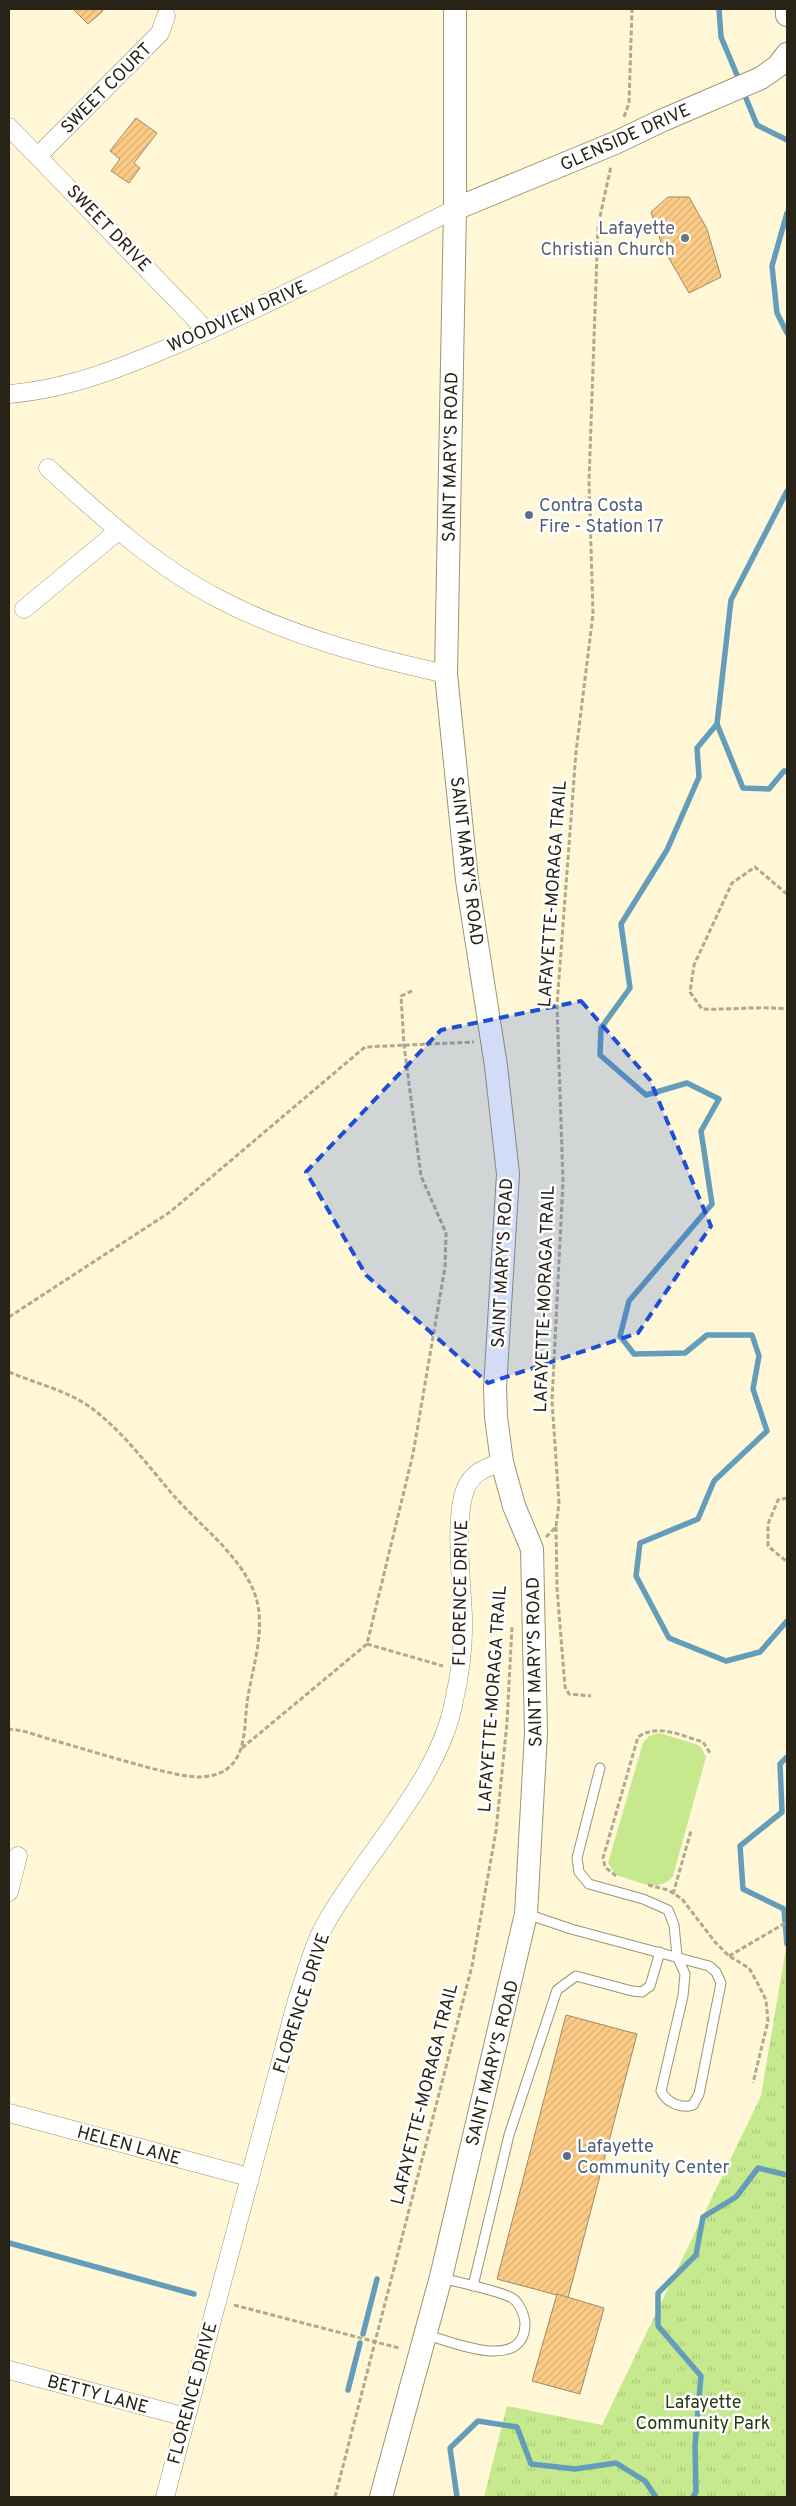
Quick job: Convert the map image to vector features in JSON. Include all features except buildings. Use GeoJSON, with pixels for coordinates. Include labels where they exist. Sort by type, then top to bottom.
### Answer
{"type":"FeatureCollection","features":[{"type":"Feature","properties":{"kind":"street","name":"SAINT MARY'S ROAD"},"geometry":{"type":"LineString","coordinates":[[381,2497],[440,2278],[515,1968],[526,1914],[536,1733],[532,1549],[514,1506],[502,1462],[496,1417],[495,1388],[508,1174],[492,1042],[467,880],[446,674],[455,209],[455,9]]}},
{"type":"Feature","properties":{"kind":"street"},"geometry":{"type":"LineString","coordinates":[[786,9],[787,15]]}},
{"type":"Feature","properties":{"kind":"street","name":"SWEET COURT"},"geometry":{"type":"LineString","coordinates":[[38,156],[160,33],[166,16]]}},
{"type":"Feature","properties":{"kind":"street","name":"GLENSIDE DRIVE"},"geometry":{"type":"LineString","coordinates":[[455,209],[615,144],[760,78],[778,66],[787,54]]}},
{"type":"Feature","properties":{"kind":"street","name":"SWEET DRIVE"},"geometry":{"type":"LineString","coordinates":[[9,127],[207,331]]}},
{"type":"Feature","properties":{"kind":"street","name":"WOODVIEW DRIVE"},"geometry":{"type":"LineString","coordinates":[[9,394],[41,391],[128,365],[306,285],[455,209]]}},
{"type":"Feature","properties":{"kind":"street"},"geometry":{"type":"LineString","coordinates":[[48,468],[118,531],[164,565],[219,599],[266,620],[372,658],[446,674]]}},
{"type":"Feature","properties":{"kind":"street"},"geometry":{"type":"LineString","coordinates":[[24,609],[118,531]]}},
{"type":"Feature","properties":{"kind":"street","name":"FLORENCE DRIVE"},"geometry":{"type":"LineString","coordinates":[[165,2497],[297,2000],[321,1933],[427,1772],[443,1739],[454,1703],[459,1671],[463,1621],[460,1531],[463,1498],[473,1475],[481,1469],[502,1462]]}},
{"type":"Feature","properties":{"kind":"street"},"geometry":{"type":"LineString","coordinates":[[9,1892],[18,1856]]}},
{"type":"Feature","properties":{"kind":"street","name":"HELEN LANE"},"geometry":{"type":"LineString","coordinates":[[9,2113],[249,2177]]}},
{"type":"Feature","properties":{"kind":"street","name":"BETTY LANE"},"geometry":{"type":"LineString","coordinates":[[9,2370],[186,2417]]}},
{"type":"Feature","properties":{"kind":"lane"},"geometry":{"type":"LineString","coordinates":[[526,1914],[571,1929],[677,1956],[709,1966],[716,1972],[721,1983],[698,2094],[693,2105],[687,2107],[664,2098],[661,2091],[683,1996],[685,1974],[677,1956],[674,1925],[668,1910],[643,1899],[589,1884],[579,1872],[576,1858],[600,1768]]}},
{"type":"Feature","properties":{"kind":"lane"},"geometry":{"type":"LineString","coordinates":[[472,2286],[509,2135],[558,1990],[576,1976],[642,1992],[650,1986],[660,1952]]}},
{"type":"Feature","properties":{"kind":"lane"},"geometry":{"type":"LineString","coordinates":[[425,2334],[475,2349],[498,2352],[509,2350],[518,2344],[525,2327],[521,2309],[512,2298],[440,2278]]}},
{"type":"Feature","properties":{"kind":"path"},"geometry":{"type":"LineString","coordinates":[[622,123],[629,103],[632,9]]}},
{"type":"Feature","properties":{"kind":"path","name":"LAFAYETTE-MORAGA TRAIL"},"geometry":{"type":"LineString","coordinates":[[591,1696],[569,1694],[565,1687],[557,1588],[556,1527],[559,1503],[552,1383],[563,1181],[557,1005],[576,752],[593,614],[589,481],[598,226],[612,160]]}},
{"type":"Feature","properties":{"kind":"path"},"geometry":{"type":"LineString","coordinates":[[787,894],[755,867],[732,883],[694,964],[690,992],[702,1009],[728,1010],[757,1006],[787,1009]]}},
{"type":"Feature","properties":{"kind":"path"},"geometry":{"type":"LineString","coordinates":[[242,1748],[367,1644],[412,1454],[446,1267],[446,1233],[422,1176],[404,1045],[401,996],[414,990]]}},
{"type":"Feature","properties":{"kind":"path"},"geometry":{"type":"LineString","coordinates":[[9,1317],[170,1212],[365,1047],[492,1042]]}},
{"type":"Feature","properties":{"kind":"path"},"geometry":{"type":"LineString","coordinates":[[9,1372],[67,1394],[94,1410],[118,1432],[176,1498],[214,1536],[245,1575],[255,1594],[259,1612],[259,1634],[249,1690],[242,1748],[235,1762],[221,1772],[196,1778],[122,1762],[83,1748],[9,1729]]}},
{"type":"Feature","properties":{"kind":"path"},"geometry":{"type":"LineString","coordinates":[[787,1498],[778,1500],[768,1524],[768,1546],[787,1562]]}},
{"type":"Feature","properties":{"kind":"path"},"geometry":{"type":"LineString","coordinates":[[532,1549],[556,1527]]}},
{"type":"Feature","properties":{"kind":"path","name":"LAFAYETTE-MORAGA TRAIL"},"geometry":{"type":"LineString","coordinates":[[335,2497],[472,1966],[496,1831],[507,1723],[512,1624]]}},
{"type":"Feature","properties":{"kind":"path"},"geometry":{"type":"LineString","coordinates":[[367,1644],[459,1671]]}},
{"type":"Feature","properties":{"kind":"path"},"geometry":{"type":"LineString","coordinates":[[617,1878],[605,1867],[603,1858],[638,1737],[645,1732],[666,1731],[703,1742],[710,1753]]}},
{"type":"Feature","properties":{"kind":"path"},"geometry":{"type":"LineString","coordinates":[[673,1894],[691,1831]]}},
{"type":"Feature","properties":{"kind":"path"},"geometry":{"type":"LineString","coordinates":[[642,1884],[668,1890],[682,1899],[715,1942],[729,1956],[749,1968],[766,2000],[768,2010],[768,2021],[753,2083]]}},
{"type":"Feature","properties":{"kind":"path"},"geometry":{"type":"LineString","coordinates":[[729,1956],[787,1922]]}},
{"type":"Feature","properties":{"kind":"path"},"geometry":{"type":"LineString","coordinates":[[217,2300],[399,2348]]}},
{"type":"Feature","properties":{"kind":"highlighted area"},"geometry":{"type":"Polygon","coordinates":[[[581,1001],[650,1080],[711,1226],[638,1333],[488,1383],[366,1275],[306,1172],[441,1030],[581,1001]]]}},
{"type":"Feature","properties":{"kind":"green space"},"geometry":{"type":"Polygon","coordinates":[[[659,1733],[696,1744],[701,1747],[706,1757],[673,1876],[661,1884],[648,1885],[619,1876],[614,1873],[608,1863],[643,1743],[649,1736],[659,1733]]]}},
{"type":"Feature","properties":{"kind":"green space","name":"Lafayette Community Park"},"geometry":{"type":"Polygon","coordinates":[[[787,1942],[787,2497],[484,2497],[507,2406],[602,2425],[761,2096],[787,1942]]]}},
{"type":"Feature","properties":{"kind":"waterway"},"geometry":{"type":"LineString","coordinates":[[719,9],[721,37],[740,82]]}},
{"type":"Feature","properties":{"kind":"waterway"},"geometry":{"type":"LineString","coordinates":[[743,91],[757,125],[787,140]]}},
{"type":"Feature","properties":{"kind":"waterway"},"geometry":{"type":"LineString","coordinates":[[787,213],[772,266],[777,313],[787,333]]}},
{"type":"Feature","properties":{"kind":"waterway"},"geometry":{"type":"LineString","coordinates":[[787,491],[731,600],[717,724],[697,748],[699,777],[667,850],[621,924],[630,988],[601,1028],[600,1055],[646,1095],[687,1083],[719,1099],[701,1131],[712,1204],[629,1301],[620,1336],[634,1354],[685,1353],[707,1335],[752,1335],[759,1356],[753,1389],[767,1431],[714,1481],[698,1519],[640,1543],[636,1576],[669,1638],[726,1661],[760,1652],[787,1621]]}},
{"type":"Feature","properties":{"kind":"waterway"},"geometry":{"type":"LineString","coordinates":[[717,724],[743,788],[769,789],[784,771],[787,771]]}},
{"type":"Feature","properties":{"kind":"waterway"},"geometry":{"type":"LineString","coordinates":[[787,1757],[780,1764],[782,1812],[740,1846],[743,1889],[784,1909],[787,1944]]}},
{"type":"Feature","properties":{"kind":"waterway"},"geometry":{"type":"LineString","coordinates":[[693,2497],[696,2492],[695,2445],[701,2376],[658,2326],[658,2293],[696,2255],[703,2217],[736,2197],[758,2168],[787,2175]]}},
{"type":"Feature","properties":{"kind":"waterway"},"geometry":{"type":"LineString","coordinates":[[9,2243],[194,2294]]}},
{"type":"Feature","properties":{"kind":"waterway"},"geometry":{"type":"LineString","coordinates":[[363,2334],[377,2279]]}},
{"type":"Feature","properties":{"kind":"waterway"},"geometry":{"type":"LineString","coordinates":[[348,2390],[360,2343]]}},
{"type":"Feature","properties":{"kind":"waterway"},"geometry":{"type":"LineString","coordinates":[[457,2497],[450,2448],[478,2421],[517,2427],[531,2464],[575,2469],[616,2463],[645,2481],[656,2497]]}},
{"type":"Feature","properties":{"kind":"place","name":"Lafayette Christian Church"},"geometry":{"type":"Point","coordinates":[685,238]}},
{"type":"Feature","properties":{"kind":"place","name":"Contra Costa Fire - Station 17"},"geometry":{"type":"Point","coordinates":[529,515]}},
{"type":"Feature","properties":{"kind":"place","name":"Lafayette Community Center"},"geometry":{"type":"Point","coordinates":[567,2156]}}]}
